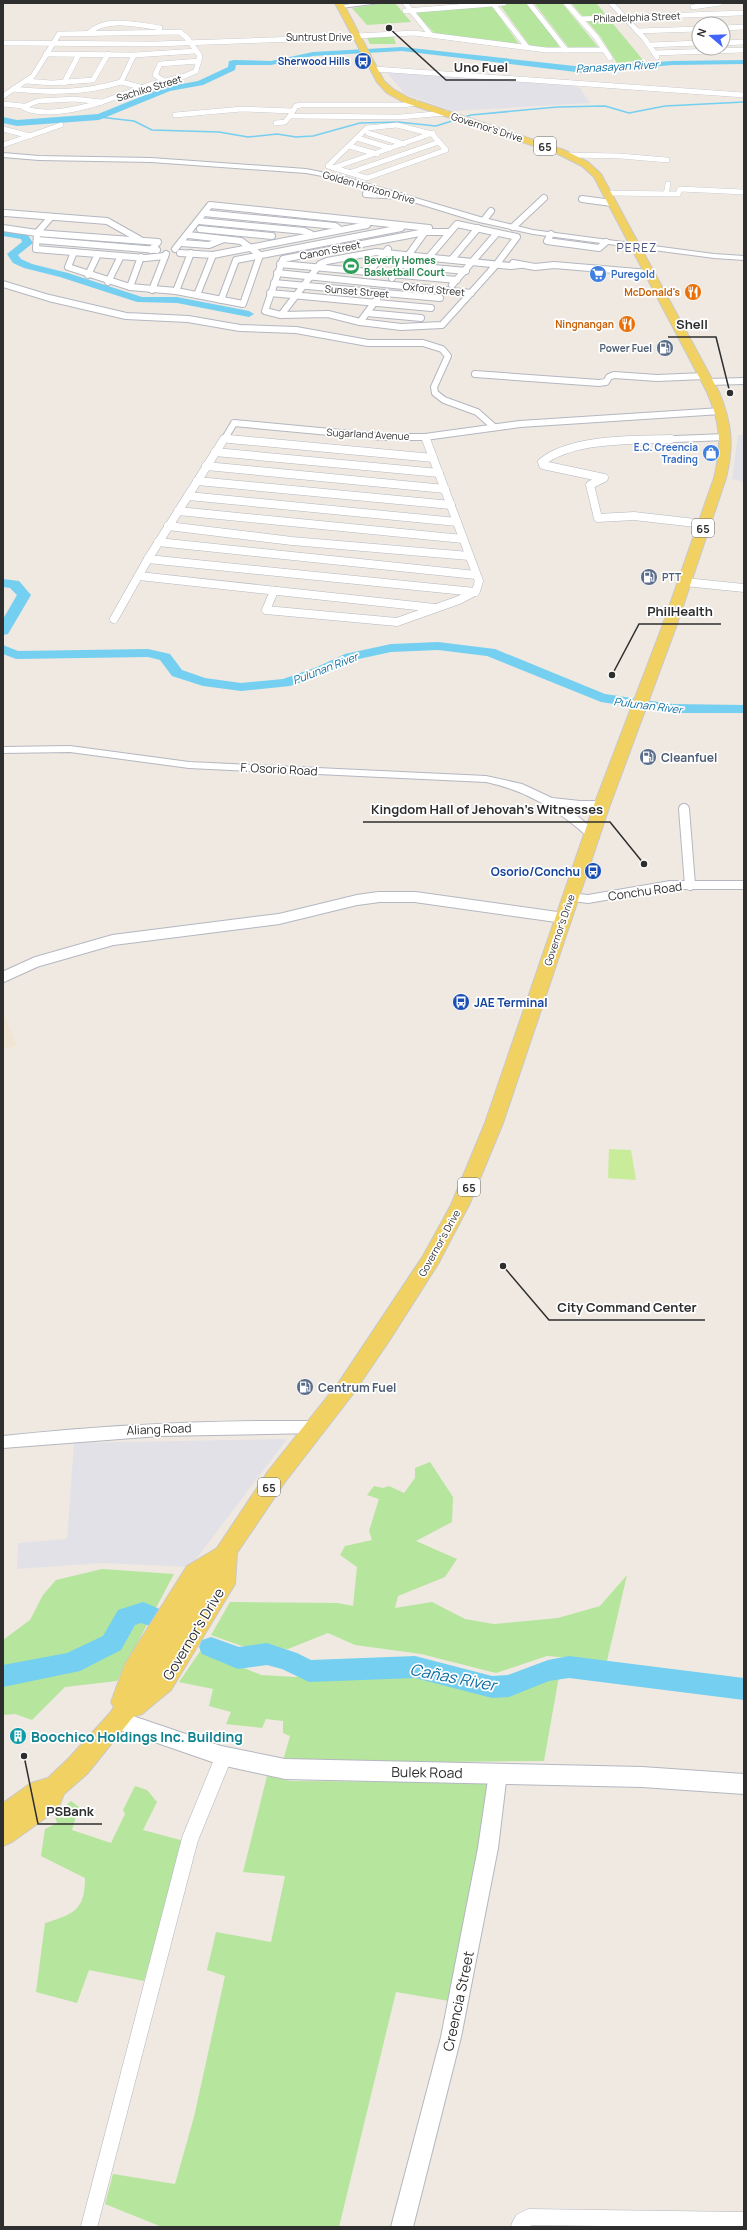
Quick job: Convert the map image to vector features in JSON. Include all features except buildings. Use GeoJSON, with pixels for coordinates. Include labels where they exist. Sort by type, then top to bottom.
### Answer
{"type":"FeatureCollection","features":[{"type":"Feature","properties":{"kind":"main road","name":"Governor's Drive"},"geometry":{"type":"LineString","coordinates":[[118,1720],[148,1677],[226,1551],[273,1482],[316,1427],[384,1334],[427,1265],[460,1205],[494,1123],[602,805],[685,582],[722,471],[726,437],[720,409],[705,376],[607,192],[594,172],[569,155],[417,103],[388,90],[340,5]]}},
{"type":"Feature","properties":{"kind":"main road","name":"Conchu Road"},"geometry":{"type":"LineString","coordinates":[[570,897],[588,899],[659,886],[690,884],[744,885]]}},
{"type":"Feature","properties":{"kind":"main road","name":"Governor's Drive"},"geometry":{"type":"LineString","coordinates":[[3,1834],[49,1801],[56,1787],[78,1766],[118,1720],[148,1677],[226,1551]]}},
{"type":"Feature","properties":{"kind":"main road","name":"Bulek Road"},"geometry":{"type":"LineString","coordinates":[[118,1720],[224,1756],[255,1764],[286,1769],[642,1777],[744,1784]]}},
{"type":"Feature","properties":{"kind":"main road","name":"Governor's Drive"},"geometry":{"type":"LineString","coordinates":[[3,1817],[40,1791],[56,1787]]}},
{"type":"Feature","properties":{"kind":"street"},"geometry":{"type":"LineString","coordinates":[[340,5],[377,3]]}},
{"type":"Feature","properties":{"kind":"street"},"geometry":{"type":"LineString","coordinates":[[398,3],[424,34]]}},
{"type":"Feature","properties":{"kind":"street"},"geometry":{"type":"LineString","coordinates":[[405,3],[430,34]]}},
{"type":"Feature","properties":{"kind":"street"},"geometry":{"type":"LineString","coordinates":[[405,11],[504,3]]}},
{"type":"Feature","properties":{"kind":"street"},"geometry":{"type":"LineString","coordinates":[[529,3],[566,50]]}},
{"type":"Feature","properties":{"kind":"street"},"geometry":{"type":"LineString","coordinates":[[566,3],[610,58]]}},
{"type":"Feature","properties":{"kind":"street"},"geometry":{"type":"LineString","coordinates":[[610,3],[644,38],[656,55],[744,50]]}},
{"type":"Feature","properties":{"kind":"street"},"geometry":{"type":"LineString","coordinates":[[702,3],[714,5]]}},
{"type":"Feature","properties":{"kind":"street"},"geometry":{"type":"LineString","coordinates":[[690,7],[720,3]]}},
{"type":"Feature","properties":{"kind":"street"},"geometry":{"type":"LineString","coordinates":[[494,5],[527,47]]}},
{"type":"Feature","properties":{"kind":"street"},"geometry":{"type":"LineString","coordinates":[[617,10],[624,10]]}},
{"type":"Feature","properties":{"kind":"street"},"geometry":{"type":"LineString","coordinates":[[743,11],[744,18]]}},
{"type":"Feature","properties":{"kind":"street","name":"Philadelphia Street"},"geometry":{"type":"LineString","coordinates":[[580,19],[743,11]]}},
{"type":"Feature","properties":{"kind":"street"},"geometry":{"type":"LineString","coordinates":[[89,34],[94,28],[118,24],[163,29],[170,32]]}},
{"type":"Feature","properties":{"kind":"street"},"geometry":{"type":"LineString","coordinates":[[630,24],[638,24]]}},
{"type":"Feature","properties":{"kind":"street"},"geometry":{"type":"LineString","coordinates":[[731,28],[744,27]]}},
{"type":"Feature","properties":{"kind":"street"},"geometry":{"type":"LineString","coordinates":[[637,31],[691,29]]}},
{"type":"Feature","properties":{"kind":"street"},"geometry":{"type":"LineString","coordinates":[[3,96],[33,76],[58,34],[180,32],[190,42],[200,56],[199,61],[160,64],[154,75],[164,81]]}},
{"type":"Feature","properties":{"kind":"street","name":"Suntrust Drive"},"geometry":{"type":"LineString","coordinates":[[5,44],[155,44],[358,39],[430,34],[527,47],[566,50],[605,50]]}},
{"type":"Feature","properties":{"kind":"street"},"geometry":{"type":"LineString","coordinates":[[644,38],[652,38]]}},
{"type":"Feature","properties":{"kind":"street"},"geometry":{"type":"LineString","coordinates":[[731,42],[744,42]]}},
{"type":"Feature","properties":{"kind":"street"},"geometry":{"type":"LineString","coordinates":[[3,50],[5,44]]}},
{"type":"Feature","properties":{"kind":"street"},"geometry":{"type":"LineString","coordinates":[[649,46],[691,44]]}},
{"type":"Feature","properties":{"kind":"street"},"geometry":{"type":"LineString","coordinates":[[46,54],[134,55],[196,51]]}},
{"type":"Feature","properties":{"kind":"street"},"geometry":{"type":"LineString","coordinates":[[64,83],[79,54]]}},
{"type":"Feature","properties":{"kind":"street"},"geometry":{"type":"LineString","coordinates":[[26,81],[64,83],[94,79],[108,54]]}},
{"type":"Feature","properties":{"kind":"street"},"geometry":{"type":"LineString","coordinates":[[121,82],[134,55]]}},
{"type":"Feature","properties":{"kind":"street","name":"Sachiko Street"},"geometry":{"type":"LineString","coordinates":[[23,106],[31,111],[82,109],[164,81],[193,73],[196,71],[199,61]]}},
{"type":"Feature","properties":{"kind":"street"},"geometry":{"type":"LineString","coordinates":[[375,69],[744,94]]}},
{"type":"Feature","properties":{"kind":"street"},"geometry":{"type":"LineString","coordinates":[[14,89],[42,92],[90,90],[103,88],[121,82],[144,88]]}},
{"type":"Feature","properties":{"kind":"street"},"geometry":{"type":"LineString","coordinates":[[3,104],[23,106],[36,102],[82,99],[103,102]]}},
{"type":"Feature","properties":{"kind":"street"},"geometry":{"type":"LineString","coordinates":[[276,123],[285,122],[292,114],[296,106],[301,105],[403,105],[417,103]]}},
{"type":"Feature","properties":{"kind":"street"},"geometry":{"type":"LineString","coordinates":[[175,115],[242,109],[292,114],[400,117],[448,113]]}},
{"type":"Feature","properties":{"kind":"street"},"geometry":{"type":"LineString","coordinates":[[3,145],[61,125]]}},
{"type":"Feature","properties":{"kind":"street"},"geometry":{"type":"LineString","coordinates":[[358,137],[392,125]]}},
{"type":"Feature","properties":{"kind":"street"},"geometry":{"type":"LineString","coordinates":[[392,125],[434,133],[446,150],[367,178],[328,166],[358,137],[371,127],[392,125]]}},
{"type":"Feature","properties":{"kind":"street"},"geometry":{"type":"LineString","coordinates":[[383,128],[397,132]]}},
{"type":"Feature","properties":{"kind":"street"},"geometry":{"type":"LineString","coordinates":[[3,129],[30,136]]}},
{"type":"Feature","properties":{"kind":"street"},"geometry":{"type":"LineString","coordinates":[[3,134],[18,129]]}},
{"type":"Feature","properties":{"kind":"street"},"geometry":{"type":"LineString","coordinates":[[368,133],[404,144]]}},
{"type":"Feature","properties":{"kind":"street"},"geometry":{"type":"LineString","coordinates":[[333,168],[434,133]]}},
{"type":"Feature","properties":{"kind":"street"},"geometry":{"type":"LineString","coordinates":[[404,134],[419,138]]}},
{"type":"Feature","properties":{"kind":"street"},"geometry":{"type":"LineString","coordinates":[[358,137],[390,148]]}},
{"type":"Feature","properties":{"kind":"street"},"geometry":{"type":"LineString","coordinates":[[339,177],[439,142]]}},
{"type":"Feature","properties":{"kind":"street"},"geometry":{"type":"LineString","coordinates":[[349,146],[408,163]]}},
{"type":"Feature","properties":{"kind":"street"},"geometry":{"type":"LineString","coordinates":[[343,152],[362,158]]}},
{"type":"Feature","properties":{"kind":"street","name":"Golden Horizon Drive"},"geometry":{"type":"LineString","coordinates":[[3,155],[50,158],[151,160],[294,169],[339,177],[466,215],[513,227],[550,234],[635,246],[744,258]]}},
{"type":"Feature","properties":{"kind":"street"},"geometry":{"type":"LineString","coordinates":[[569,155],[620,156],[667,160]]}},
{"type":"Feature","properties":{"kind":"street"},"geometry":{"type":"LineString","coordinates":[[666,194],[668,184]]}},
{"type":"Feature","properties":{"kind":"street"},"geometry":{"type":"LineString","coordinates":[[607,192],[678,194],[680,189],[742,191]]}},
{"type":"Feature","properties":{"kind":"street"},"geometry":{"type":"LineString","coordinates":[[366,194],[393,197],[400,196]]}},
{"type":"Feature","properties":{"kind":"street"},"geometry":{"type":"LineString","coordinates":[[513,227],[544,198]]}},
{"type":"Feature","properties":{"kind":"street"},"geometry":{"type":"LineString","coordinates":[[582,199],[612,203]]}},
{"type":"Feature","properties":{"kind":"street"},"geometry":{"type":"LineString","coordinates":[[178,251],[181,243],[215,200]]}},
{"type":"Feature","properties":{"kind":"street"},"geometry":{"type":"LineString","coordinates":[[210,206],[435,228],[453,224],[461,224],[517,237],[497,264],[442,324],[401,327],[360,322],[344,308],[320,306],[296,295],[270,293]]}},
{"type":"Feature","properties":{"kind":"street"},"geometry":{"type":"LineString","coordinates":[[484,220],[492,210]]}},
{"type":"Feature","properties":{"kind":"street"},"geometry":{"type":"LineString","coordinates":[[204,213],[335,226],[341,230]]}},
{"type":"Feature","properties":{"kind":"street"},"geometry":{"type":"LineString","coordinates":[[8,215],[91,219],[104,230],[141,241],[158,242],[151,250]]}},
{"type":"Feature","properties":{"kind":"street"},"geometry":{"type":"LineString","coordinates":[[27,220],[32,215]]}},
{"type":"Feature","properties":{"kind":"street"},"geometry":{"type":"LineString","coordinates":[[429,257],[450,232],[453,224],[466,215]]}},
{"type":"Feature","properties":{"kind":"street"},"geometry":{"type":"LineString","coordinates":[[50,217],[37,232],[36,249],[141,258],[178,251],[213,255],[377,222]]}},
{"type":"Feature","properties":{"kind":"street"},"geometry":{"type":"LineString","coordinates":[[67,223],[72,218]]}},
{"type":"Feature","properties":{"kind":"street"},"geometry":{"type":"LineString","coordinates":[[86,225],[91,219]]}},
{"type":"Feature","properties":{"kind":"street"},"geometry":{"type":"LineString","coordinates":[[198,221],[304,231],[314,235]]}},
{"type":"Feature","properties":{"kind":"street"},"geometry":{"type":"LineString","coordinates":[[17,230],[22,225]]}},
{"type":"Feature","properties":{"kind":"street"},"geometry":{"type":"LineString","coordinates":[[221,300],[236,260],[404,228],[406,225]]}},
{"type":"Feature","properties":{"kind":"street"},"geometry":{"type":"LineString","coordinates":[[3,228],[77,236],[104,230],[141,241]]}},
{"type":"Feature","properties":{"kind":"street"},"geometry":{"type":"LineString","coordinates":[[193,228],[276,236],[284,241]]}},
{"type":"Feature","properties":{"kind":"street"},"geometry":{"type":"LineString","coordinates":[[452,259],[478,228]]}},
{"type":"Feature","properties":{"kind":"street"},"geometry":{"type":"LineString","coordinates":[[57,234],[62,229]]}},
{"type":"Feature","properties":{"kind":"street"},"geometry":{"type":"LineString","coordinates":[[77,236],[82,230]]}},
{"type":"Feature","properties":{"kind":"street"},"geometry":{"type":"LineString","coordinates":[[90,245],[104,230]]}},
{"type":"Feature","properties":{"kind":"street"},"geometry":{"type":"LineString","coordinates":[[360,322],[425,232]]}},
{"type":"Feature","properties":{"kind":"street","name":"Canon Street"},"geometry":{"type":"LineString","coordinates":[[280,264],[283,259],[398,237],[425,232],[450,232]]}},
{"type":"Feature","properties":{"kind":"street"},"geometry":{"type":"LineString","coordinates":[[415,325],[474,262],[497,232]]}},
{"type":"Feature","properties":{"kind":"street"},"geometry":{"type":"LineString","coordinates":[[188,235],[240,241],[260,255]]}},
{"type":"Feature","properties":{"kind":"street"},"geometry":{"type":"LineString","coordinates":[[369,272],[398,237]]}},
{"type":"Feature","properties":{"kind":"street"},"geometry":{"type":"LineString","coordinates":[[181,243],[209,246],[218,244],[224,239]]}},
{"type":"Feature","properties":{"kind":"street"},"geometry":{"type":"LineString","coordinates":[[36,240],[151,250],[166,253]]}},
{"type":"Feature","properties":{"kind":"street"},"geometry":{"type":"LineString","coordinates":[[74,252],[68,267],[88,276],[130,287],[176,291],[243,304],[260,255]]}},
{"type":"Feature","properties":{"kind":"street"},"geometry":{"type":"LineString","coordinates":[[281,315],[322,262],[370,252],[535,267],[554,265],[649,273]]}},
{"type":"Feature","properties":{"kind":"street"},"geometry":{"type":"LineString","coordinates":[[152,290],[166,253]]}},
{"type":"Feature","properties":{"kind":"street"},"geometry":{"type":"LineString","coordinates":[[176,291],[191,253]]}},
{"type":"Feature","properties":{"kind":"street"},"geometry":{"type":"LineString","coordinates":[[88,276],[98,254]]}},
{"type":"Feature","properties":{"kind":"street"},"geometry":{"type":"LineString","coordinates":[[197,295],[213,255]]}},
{"type":"Feature","properties":{"kind":"street"},"geometry":{"type":"LineString","coordinates":[[108,282],[121,256]]}},
{"type":"Feature","properties":{"kind":"street"},"geometry":{"type":"LineString","coordinates":[[300,256],[336,259]]}},
{"type":"Feature","properties":{"kind":"street"},"geometry":{"type":"LineString","coordinates":[[130,287],[141,258]]}},
{"type":"Feature","properties":{"kind":"street"},"geometry":{"type":"LineString","coordinates":[[431,308],[374,303],[344,308],[320,306],[281,315],[265,311],[280,264],[457,280]]}},
{"type":"Feature","properties":{"kind":"street"},"geometry":{"type":"LineString","coordinates":[[401,265],[466,271]]}},
{"type":"Feature","properties":{"kind":"street","name":"Oxford Street"},"geometry":{"type":"LineString","coordinates":[[277,274],[471,292]]}},
{"type":"Feature","properties":{"kind":"street","name":"Sunset Street"},"geometry":{"type":"LineString","coordinates":[[274,283],[440,298]]}},
{"type":"Feature","properties":{"kind":"street"},"geometry":{"type":"LineString","coordinates":[[3,284],[49,298],[126,316],[188,319],[240,328],[296,330],[368,343],[416,342],[431,344],[442,350],[448,356],[434,387],[435,393],[444,400],[477,412],[494,427]]}},
{"type":"Feature","properties":{"kind":"street"},"geometry":{"type":"LineString","coordinates":[[367,313],[421,318]]}},
{"type":"Feature","properties":{"kind":"street"},"geometry":{"type":"LineString","coordinates":[[475,374],[599,384],[606,382],[609,377],[614,375],[657,378],[705,376],[744,381]]}},
{"type":"Feature","properties":{"kind":"street","name":"Sugarland Avenue"},"geometry":{"type":"LineString","coordinates":[[224,438],[234,423],[383,437],[426,437],[466,433],[494,427],[526,423],[536,424],[720,409]]}},
{"type":"Feature","properties":{"kind":"street"},"geometry":{"type":"LineString","coordinates":[[426,437],[479,584],[477,592]]}},
{"type":"Feature","properties":{"kind":"street"},"geometry":{"type":"LineString","coordinates":[[704,524],[634,516],[598,518],[590,485],[604,478],[551,467],[544,465],[542,462],[548,454],[606,442],[726,437]]}},
{"type":"Feature","properties":{"kind":"street"},"geometry":{"type":"LineString","coordinates":[[114,619],[158,542],[224,438],[433,458]]}},
{"type":"Feature","properties":{"kind":"street"},"geometry":{"type":"LineString","coordinates":[[215,452],[439,473]]}},
{"type":"Feature","properties":{"kind":"street"},"geometry":{"type":"LineString","coordinates":[[206,466],[445,489]]}},
{"type":"Feature","properties":{"kind":"street"},"geometry":{"type":"LineString","coordinates":[[197,481],[450,505]]}},
{"type":"Feature","properties":{"kind":"street"},"geometry":{"type":"LineString","coordinates":[[188,496],[457,522]]}},
{"type":"Feature","properties":{"kind":"street"},"geometry":{"type":"LineString","coordinates":[[178,511],[463,539]]}},
{"type":"Feature","properties":{"kind":"street"},"geometry":{"type":"LineString","coordinates":[[168,526],[292,540],[469,556]]}},
{"type":"Feature","properties":{"kind":"street"},"geometry":{"type":"LineString","coordinates":[[158,542],[476,575]]}},
{"type":"Feature","properties":{"kind":"street"},"geometry":{"type":"LineString","coordinates":[[148,559],[477,592]]}},
{"type":"Feature","properties":{"kind":"street"},"geometry":{"type":"LineString","coordinates":[[139,576],[437,608]]}},
{"type":"Feature","properties":{"kind":"street"},"geometry":{"type":"LineString","coordinates":[[685,582],[744,588]]}},
{"type":"Feature","properties":{"kind":"street"},"geometry":{"type":"LineString","coordinates":[[274,591],[266,610],[397,622],[477,592]]}},
{"type":"Feature","properties":{"kind":"street","name":"F. Osorio Road"},"geometry":{"type":"LineString","coordinates":[[3,750],[70,749],[189,765],[486,779],[519,785],[552,800],[580,805],[602,805]]}},
{"type":"Feature","properties":{"kind":"street","name":"F. Osorio Road"},"geometry":{"type":"LineString","coordinates":[[552,800],[592,834]]}},
{"type":"Feature","properties":{"kind":"street"},"geometry":{"type":"LineString","coordinates":[[684,809],[690,884]]}},
{"type":"Feature","properties":{"kind":"street"},"geometry":{"type":"LineString","coordinates":[[3,977],[36,962],[113,940],[279,919],[357,900],[379,897],[415,897],[564,918]]}},
{"type":"Feature","properties":{"kind":"street","name":"Aliang Road"},"geometry":{"type":"LineString","coordinates":[[3,1442],[118,1431],[213,1427],[316,1427]]}},
{"type":"Feature","properties":{"kind":"street"},"geometry":{"type":"LineString","coordinates":[[89,2227],[190,1839],[224,1756]]}},
{"type":"Feature","properties":{"kind":"street","name":"Creencia Street"},"geometry":{"type":"LineString","coordinates":[[402,2227],[451,2037],[488,1848],[498,1773]]}},
{"type":"Feature","properties":{"kind":"street"},"geometry":{"type":"LineString","coordinates":[[523,2223],[534,2217],[744,2220]]}},
{"type":"Feature","properties":{"kind":"shaded area"},"geometry":{"type":"Polygon","coordinates":[[[390,72],[572,84],[580,88],[590,103],[453,111],[405,94],[388,74],[390,72]]]}},
{"type":"Feature","properties":{"kind":"shaded area"},"geometry":{"type":"Polygon","coordinates":[[[738,435],[744,435],[744,482],[732,479],[738,435]]]}},
{"type":"Feature","properties":{"kind":"shaded area"},"geometry":{"type":"Polygon","coordinates":[[[3,1012],[17,1046],[3,1049],[3,1012]]]}},
{"type":"Feature","properties":{"kind":"shaded area"},"geometry":{"type":"Polygon","coordinates":[[[287,1439],[190,1567],[102,1563],[17,1569],[18,1543],[67,1539],[74,1443],[287,1439]]]}},
{"type":"Feature","properties":{"kind":"green space"},"geometry":{"type":"Polygon","coordinates":[[[395,3],[411,22],[367,25],[352,8],[395,3]]]}},
{"type":"Feature","properties":{"kind":"green space"},"geometry":{"type":"Polygon","coordinates":[[[510,3],[526,3],[554,37],[560,49],[530,46],[500,5],[510,3]]]}},
{"type":"Feature","properties":{"kind":"green space"},"geometry":{"type":"Polygon","coordinates":[[[534,3],[562,3],[598,47],[569,48],[534,3]]]}},
{"type":"Feature","properties":{"kind":"green space"},"geometry":{"type":"Polygon","coordinates":[[[571,3],[596,3],[608,17],[584,18],[571,3]]]}},
{"type":"Feature","properties":{"kind":"green space"},"geometry":{"type":"Polygon","coordinates":[[[493,7],[519,44],[434,33],[415,12],[493,7]]]}},
{"type":"Feature","properties":{"kind":"green space"},"geometry":{"type":"Polygon","coordinates":[[[609,19],[643,60],[617,63],[600,36],[586,20],[609,19]]]}},
{"type":"Feature","properties":{"kind":"green space"},"geometry":{"type":"Polygon","coordinates":[[[393,35],[396,44],[370,44],[367,38],[393,35]]]}},
{"type":"Feature","properties":{"kind":"green space"},"geometry":{"type":"Polygon","coordinates":[[[609,1149],[631,1150],[636,1180],[608,1178],[609,1149]]]}},
{"type":"Feature","properties":{"kind":"green space"},"geometry":{"type":"Polygon","coordinates":[[[430,1462],[453,1497],[452,1522],[416,1541],[457,1559],[445,1577],[398,1596],[395,1608],[432,1602],[465,1619],[494,1624],[558,1618],[600,1606],[627,1575],[607,1661],[547,1656],[496,1673],[421,1654],[355,1645],[328,1633],[288,1649],[242,1646],[211,1635],[230,1602],[338,1603],[353,1606],[357,1567],[340,1555],[345,1546],[372,1540],[369,1531],[379,1499],[367,1495],[374,1486],[383,1488],[389,1486],[404,1493],[415,1478],[415,1468],[430,1462]]]}},
{"type":"Feature","properties":{"kind":"green space"},"geometry":{"type":"Polygon","coordinates":[[[102,1569],[174,1574],[117,1681],[65,1687],[32,1720],[15,1714],[3,1715],[3,1640],[30,1620],[43,1595],[56,1580],[102,1569]]]}},
{"type":"Feature","properties":{"kind":"green space"},"geometry":{"type":"Polygon","coordinates":[[[201,1650],[261,1675],[295,1677],[414,1673],[481,1692],[508,1693],[559,1676],[544,1761],[343,1763],[283,1761],[290,1736],[283,1733],[283,1721],[266,1719],[262,1728],[226,1724],[231,1712],[209,1706],[213,1689],[179,1682],[201,1650]]]}},
{"type":"Feature","properties":{"kind":"green space"},"geometry":{"type":"Polygon","coordinates":[[[267,1776],[290,1781],[488,1782],[477,1862],[449,2001],[396,1992],[339,2227],[162,2227],[105,2204],[113,2174],[175,2184],[194,2117],[225,1976],[207,1970],[216,1932],[271,1942],[285,1876],[243,1872],[267,1776]]]}},
{"type":"Feature","properties":{"kind":"green space"},"geometry":{"type":"Polygon","coordinates":[[[135,1786],[147,1790],[157,1802],[143,1830],[184,1841],[144,1981],[89,1970],[77,2003],[36,1992],[45,1923],[70,1914],[75,1910],[83,1898],[85,1878],[41,1856],[45,1829],[57,1823],[55,1816],[71,1801],[79,1807],[72,1830],[111,1843],[125,1814],[123,1810],[135,1786]]]}},
{"type":"Feature","properties":{"kind":"waterway","name":"Panasayan River"},"geometry":{"type":"LineString","coordinates":[[3,120],[17,123],[99,117],[168,89],[200,83],[232,68],[232,63],[234,62],[271,63],[313,54],[402,49],[482,57],[537,66],[584,70],[616,69],[672,63],[744,62]]}},
{"type":"Feature","properties":{"kind":"waterway"},"geometry":{"type":"LineString","coordinates":[[99,117],[134,121],[152,130],[219,132],[248,137],[277,134],[296,137],[313,136],[360,123],[398,122],[436,126],[471,115],[557,107],[605,106],[629,113],[665,106],[744,102]]}},
{"type":"Feature","properties":{"kind":"waterway"},"geometry":{"type":"LineString","coordinates":[[3,233],[24,237],[28,243],[12,254],[17,261],[28,266],[64,275],[141,300],[177,300],[249,314]]}},
{"type":"Feature","properties":{"kind":"waterway","name":"Pulunan River"},"geometry":{"type":"LineString","coordinates":[[3,583],[14,584],[24,595],[3,631]]}},
{"type":"Feature","properties":{"kind":"waterway","name":"Pulunan River"},"geometry":{"type":"LineString","coordinates":[[3,649],[16,655],[148,653],[165,657],[177,673],[203,682],[241,687],[285,683],[322,670],[350,657],[391,648],[438,646],[490,652],[601,698],[654,707],[708,710],[744,709]]}},
{"type":"Feature","properties":{"kind":"waterway","name":"Cañas River"},"geometry":{"type":"LineString","coordinates":[[3,1676],[71,1663],[112,1643],[127,1617],[143,1612],[153,1617]]}},
{"type":"Feature","properties":{"kind":"waterway","name":"Cañas River"},"geometry":{"type":"LineString","coordinates":[[211,1647],[238,1658],[267,1654],[288,1660],[309,1671],[377,1667],[415,1667],[467,1679],[492,1687],[509,1686],[548,1671],[569,1667],[744,1689]]}},
{"type":"Feature","properties":{"kind":"place","name":"Uno Fuel"},"geometry":{"type":"Point","coordinates":[389,28]}},
{"type":"Feature","properties":{"kind":"place","name":"Sherwood Hills"},"geometry":{"type":"Point","coordinates":[363,61]}},
{"type":"Feature","properties":{"kind":"place","name":"Beverly Homes Basketball Court"},"geometry":{"type":"Point","coordinates":[351,266]}},
{"type":"Feature","properties":{"kind":"place","name":"Puregold"},"geometry":{"type":"Point","coordinates":[598,274]}},
{"type":"Feature","properties":{"kind":"place","name":"McDonald's"},"geometry":{"type":"Point","coordinates":[693,292]}},
{"type":"Feature","properties":{"kind":"place","name":"Ningnangan"},"geometry":{"type":"Point","coordinates":[627,324]}},
{"type":"Feature","properties":{"kind":"place","name":"Power Fuel"},"geometry":{"type":"Point","coordinates":[665,348]}},
{"type":"Feature","properties":{"kind":"place","name":"Shell"},"geometry":{"type":"Point","coordinates":[730,393]}},
{"type":"Feature","properties":{"kind":"place","name":"E.C. Creencia Trading"},"geometry":{"type":"Point","coordinates":[711,453]}},
{"type":"Feature","properties":{"kind":"place","name":"PTT"},"geometry":{"type":"Point","coordinates":[649,577]}},
{"type":"Feature","properties":{"kind":"place","name":"PhilHealth"},"geometry":{"type":"Point","coordinates":[612,675]}},
{"type":"Feature","properties":{"kind":"place","name":"Cleanfuel"},"geometry":{"type":"Point","coordinates":[648,757]}},
{"type":"Feature","properties":{"kind":"place","name":"Kingdom Hall of Jehovah's Witnesses"},"geometry":{"type":"Point","coordinates":[644,864]}},
{"type":"Feature","properties":{"kind":"place","name":"Osorio/Conchu"},"geometry":{"type":"Point","coordinates":[593,871]}},
{"type":"Feature","properties":{"kind":"place","name":"JAE Terminal"},"geometry":{"type":"Point","coordinates":[461,1002]}},
{"type":"Feature","properties":{"kind":"place","name":"City Command Center"},"geometry":{"type":"Point","coordinates":[503,1266]}},
{"type":"Feature","properties":{"kind":"place","name":"Centrum Fuel"},"geometry":{"type":"Point","coordinates":[305,1387]}},
{"type":"Feature","properties":{"kind":"place","name":"Boochico Holdings Inc. Building"},"geometry":{"type":"Point","coordinates":[18,1736]}},
{"type":"Feature","properties":{"kind":"place","name":"PSBank"},"geometry":{"type":"Point","coordinates":[24,1756]}},
{"type":"Feature","properties":{"kind":"district","name":"PEREZ"},"geometry":{"type":"Point","coordinates":[637,247]}}]}
